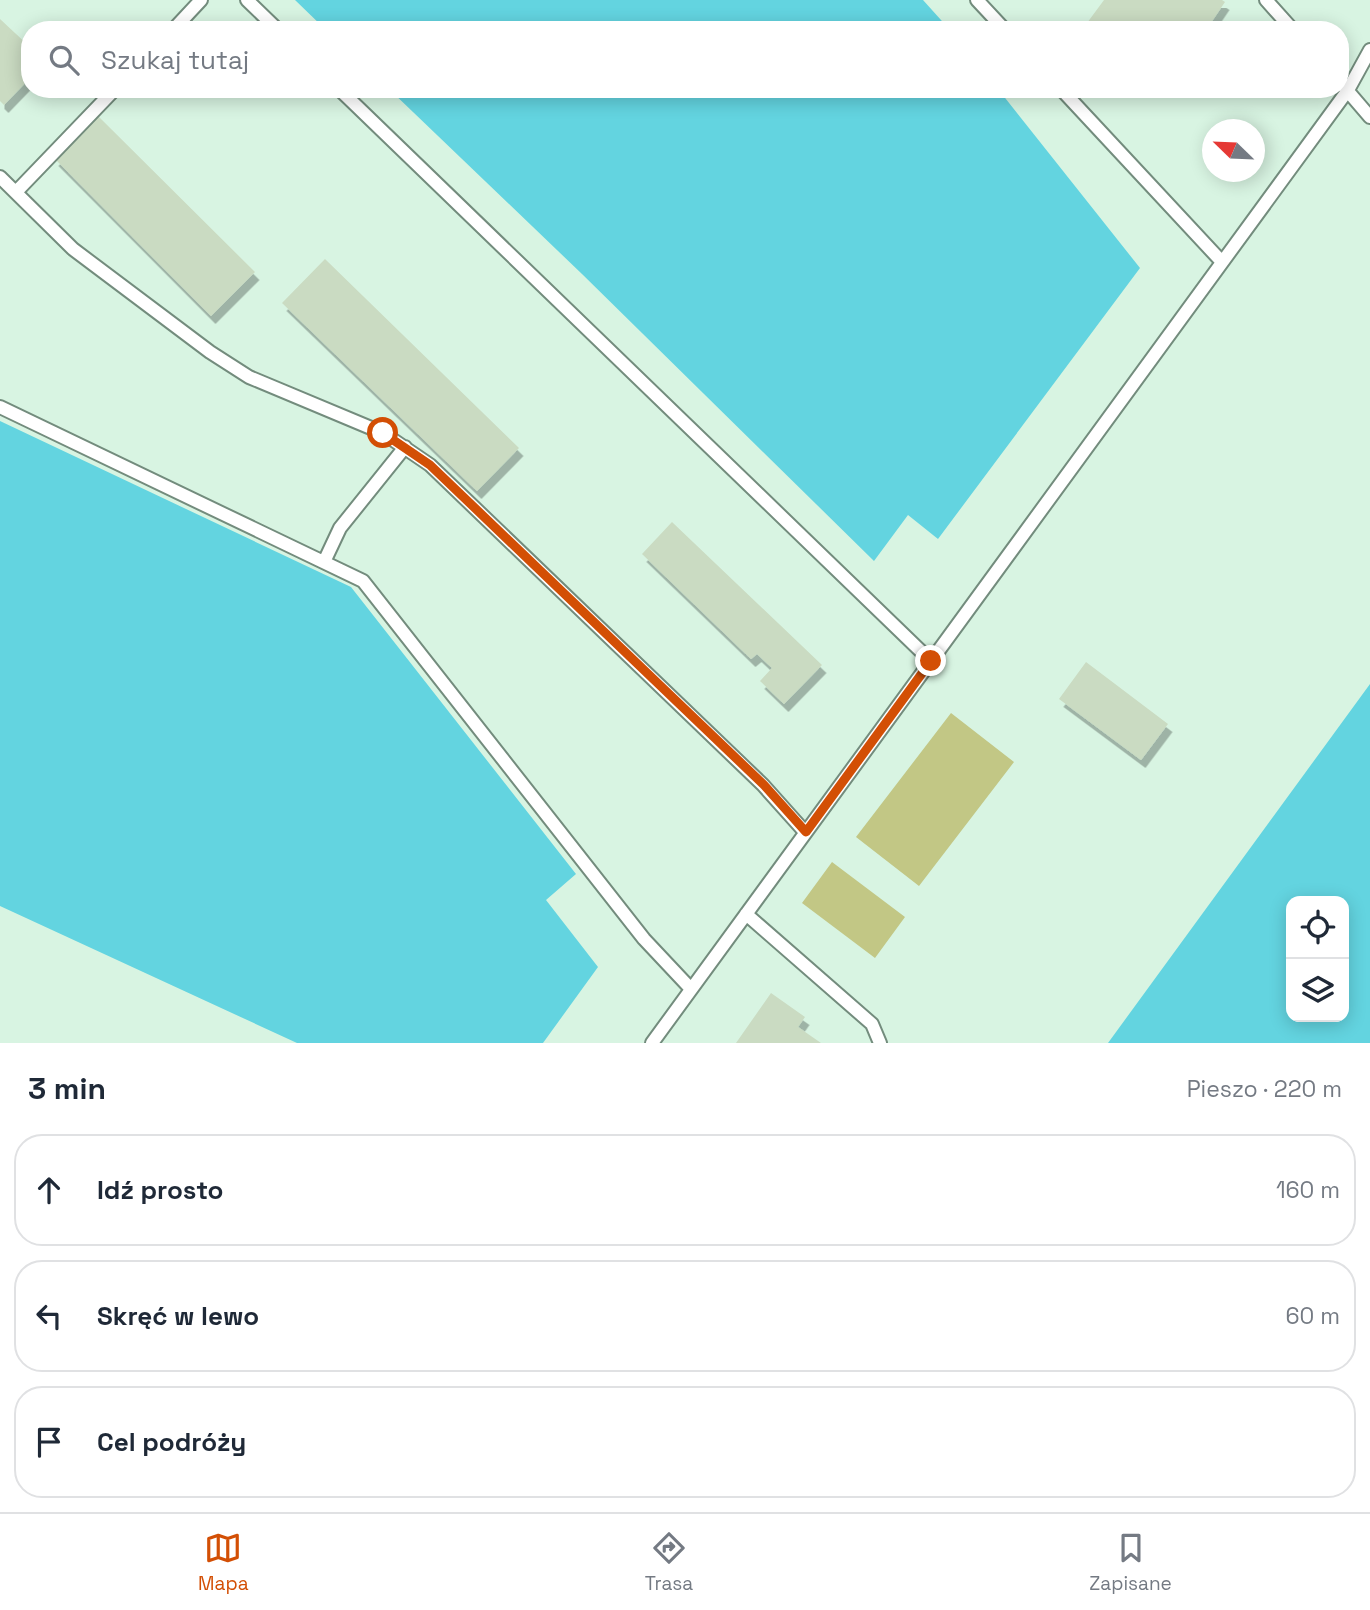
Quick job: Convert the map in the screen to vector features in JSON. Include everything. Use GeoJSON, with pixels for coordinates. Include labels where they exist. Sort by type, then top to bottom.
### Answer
{"type":"FeatureCollection","features":[{"type":"Feature","properties":{"kind":"lane"},"geometry":{"type":"LineString","coordinates":[[181,21],[201,0]]}},
{"type":"Feature","properties":{"kind":"lane"},"geometry":{"type":"LineString","coordinates":[[247,0],[269,21]]}},
{"type":"Feature","properties":{"kind":"lane"},"geometry":{"type":"LineString","coordinates":[[978,0],[997,21]]}},
{"type":"Feature","properties":{"kind":"lane"},"geometry":{"type":"LineString","coordinates":[[1266,0],[1285,21]]}},
{"type":"Feature","properties":{"kind":"lane"},"geometry":{"type":"LineString","coordinates":[[1349,79],[1370,50]]}},
{"type":"Feature","properties":{"kind":"lane"},"geometry":{"type":"LineString","coordinates":[[1349,92],[1370,117]]}},
{"type":"Feature","properties":{"kind":"lane"},"geometry":{"type":"LineString","coordinates":[[16,192],[106,98]]}},
{"type":"Feature","properties":{"kind":"lane"},"geometry":{"type":"LineString","coordinates":[[348,98],[931,661]]}},
{"type":"Feature","properties":{"kind":"lane"},"geometry":{"type":"LineString","coordinates":[[1069,98],[1222,262]]}},
{"type":"Feature","properties":{"kind":"lane"},"geometry":{"type":"LineString","coordinates":[[652,1043],[1222,262],[1336,98]]}},
{"type":"Feature","properties":{"kind":"lane"},"geometry":{"type":"LineString","coordinates":[[0,177],[73,249],[210,352],[249,377],[383,433],[430,465],[764,785],[806,832]]}},
{"type":"Feature","properties":{"kind":"lane"},"geometry":{"type":"LineString","coordinates":[[0,407],[363,581],[644,939],[691,989]]}},
{"type":"Feature","properties":{"kind":"lane"},"geometry":{"type":"LineString","coordinates":[[324,562],[340,528],[405,447]]}},
{"type":"Feature","properties":{"kind":"lane"},"geometry":{"type":"LineString","coordinates":[[746,914],[872,1024],[880,1043]]}},
{"type":"Feature","properties":{"kind":"green space"},"geometry":{"type":"Polygon","coordinates":[[[951,713],[1014,762],[919,886],[856,837],[951,713]]]}},
{"type":"Feature","properties":{"kind":"green space"},"geometry":{"type":"Polygon","coordinates":[[[832,862],[905,917],[875,958],[802,903],[832,862]]]}},
{"type":"Feature","properties":{"kind":"water"},"geometry":{"type":"Polygon","coordinates":[[[295,0],[923,0],[942,21],[317,21],[295,0]]]}},
{"type":"Feature","properties":{"kind":"water"},"geometry":{"type":"Polygon","coordinates":[[[398,98],[1005,98],[1140,268],[938,539],[908,515],[874,561],[398,98]]]}},
{"type":"Feature","properties":{"kind":"water"},"geometry":{"type":"Polygon","coordinates":[[[0,421],[351,587],[576,874],[546,900],[598,967],[543,1043],[297,1043],[0,906],[0,421]]]}},
{"type":"Feature","properties":{"kind":"water"},"geometry":{"type":"Polygon","coordinates":[[[1370,684],[1370,1043],[1108,1043],[1370,684]]]}},
{"type":"Feature","properties":{"kind":"building"},"geometry":{"type":"Polygon","coordinates":[[[1104,0],[1225,2],[1212,21],[1088,21],[1104,0]]]}},
{"type":"Feature","properties":{"kind":"building"},"geometry":{"type":"Polygon","coordinates":[[[0,19],[21,39],[21,87],[4,105],[0,101],[0,19]]]}},
{"type":"Feature","properties":{"kind":"building"},"geometry":{"type":"Polygon","coordinates":[[[97,115],[255,272],[211,316],[54,158],[97,115]]]}},
{"type":"Feature","properties":{"kind":"building"},"geometry":{"type":"Polygon","coordinates":[[[325,259],[519,448],[477,491],[282,303],[325,259]]]}},
{"type":"Feature","properties":{"kind":"building"},"geometry":{"type":"Polygon","coordinates":[[[672,522],[822,665],[784,704],[760,681],[772,668],[757,654],[751,659],[642,554],[672,522]]]}},
{"type":"Feature","properties":{"kind":"building"},"geometry":{"type":"Polygon","coordinates":[[[1086,662],[1168,724],[1141,760],[1059,699],[1086,662]]]}},
{"type":"Feature","properties":{"kind":"building"},"geometry":{"type":"Polygon","coordinates":[[[771,993],[805,1017],[798,1027],[821,1043],[736,1043],[771,993]]]}},
{"type":"Feature","properties":{"kind":"route"},"geometry":{"type":"LineString","coordinates":[[383,433],[430,465],[764,785],[806,832],[931,661]]}}]}
